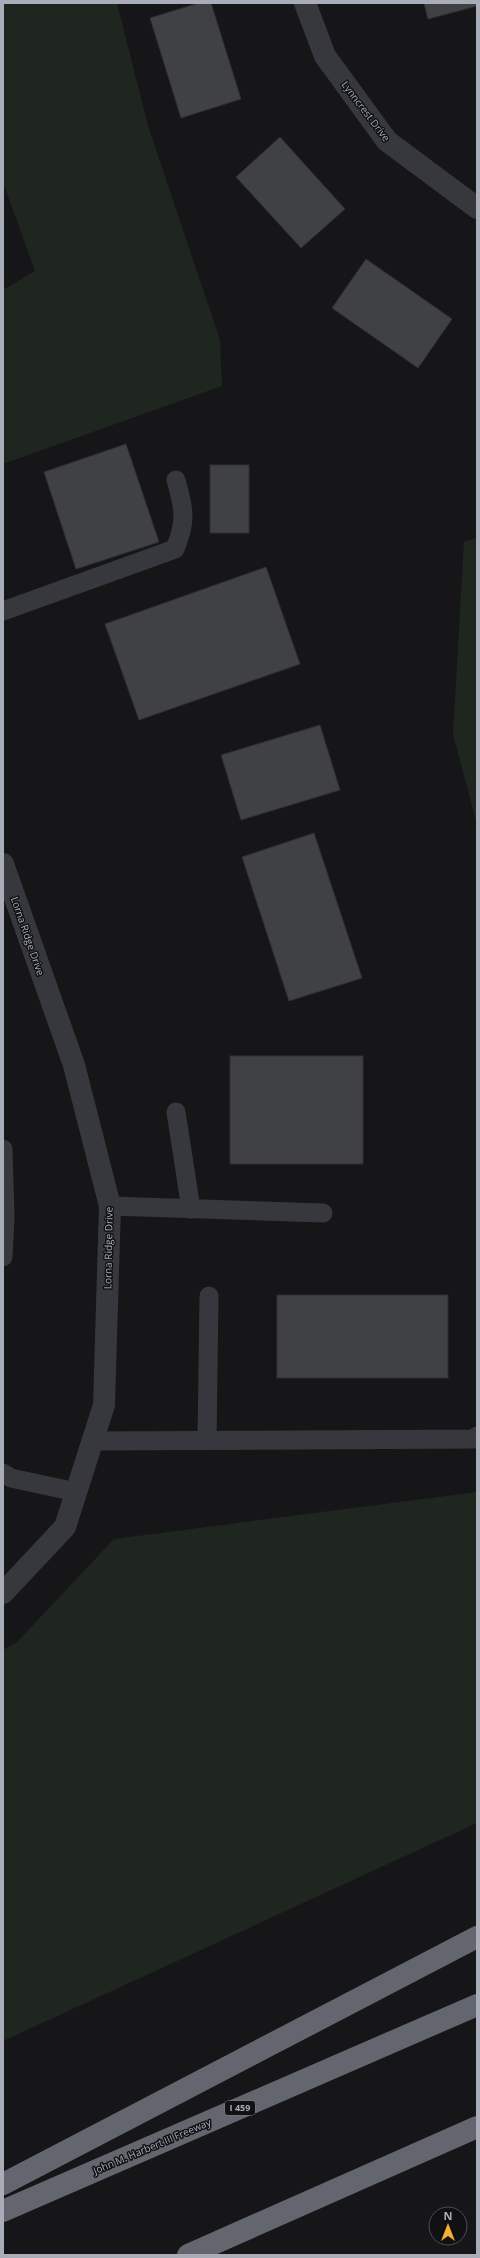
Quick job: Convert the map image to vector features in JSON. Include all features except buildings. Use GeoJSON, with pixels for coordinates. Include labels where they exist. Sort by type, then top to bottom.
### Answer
{"type":"FeatureCollection","features":[{"type":"Feature","properties":{"kind":"highway"},"geometry":{"type":"LineString","coordinates":[[3,2184],[477,1937]]}},
{"type":"Feature","properties":{"kind":"highway","name":"John M. Harbert III Freeway"},"geometry":{"type":"LineString","coordinates":[[3,2211],[477,2005]]}},
{"type":"Feature","properties":{"kind":"highway"},"geometry":{"type":"LineString","coordinates":[[188,2255],[477,2127]]}},
{"type":"Feature","properties":{"kind":"street","name":"Lynncrest Drive"},"geometry":{"type":"LineString","coordinates":[[305,3],[325,56],[387,141],[477,208]]}},
{"type":"Feature","properties":{"kind":"street","name":"Lorna Ridge Drive"},"geometry":{"type":"LineString","coordinates":[[3,864],[74,1065],[110,1206],[104,1405],[64,1527],[3,1593]]}},
{"type":"Feature","properties":{"kind":"lane"},"geometry":{"type":"LineString","coordinates":[[3,611],[175,549],[183,530],[183,516],[176,480]]}},
{"type":"Feature","properties":{"kind":"lane"},"geometry":{"type":"LineString","coordinates":[[176,1112],[191,1209]]}},
{"type":"Feature","properties":{"kind":"lane"},"geometry":{"type":"LineString","coordinates":[[3,1149],[5,1217],[3,1257]]}},
{"type":"Feature","properties":{"kind":"lane"},"geometry":{"type":"LineString","coordinates":[[110,1206],[323,1213]]}},
{"type":"Feature","properties":{"kind":"lane"},"geometry":{"type":"LineString","coordinates":[[207,1440],[209,1296]]}},
{"type":"Feature","properties":{"kind":"lane"},"geometry":{"type":"LineString","coordinates":[[92,1441],[477,1439],[477,1436]]}},
{"type":"Feature","properties":{"kind":"lane"},"geometry":{"type":"LineString","coordinates":[[3,1472],[11,1478],[76,1492]]}},
{"type":"Feature","properties":{"kind":"shaded area"},"geometry":{"type":"Polygon","coordinates":[[[3,3],[117,3],[148,126],[220,340],[222,386],[3,464],[3,290],[35,271],[3,182],[3,3]]]}},
{"type":"Feature","properties":{"kind":"shaded area"},"geometry":{"type":"Polygon","coordinates":[[[477,538],[477,825],[453,734],[464,542],[477,538]]]}},
{"type":"Feature","properties":{"kind":"shaded area"},"geometry":{"type":"Polygon","coordinates":[[[477,1492],[477,1823],[3,2041],[3,1650],[17,1642],[114,1539],[477,1492]]]}}]}
